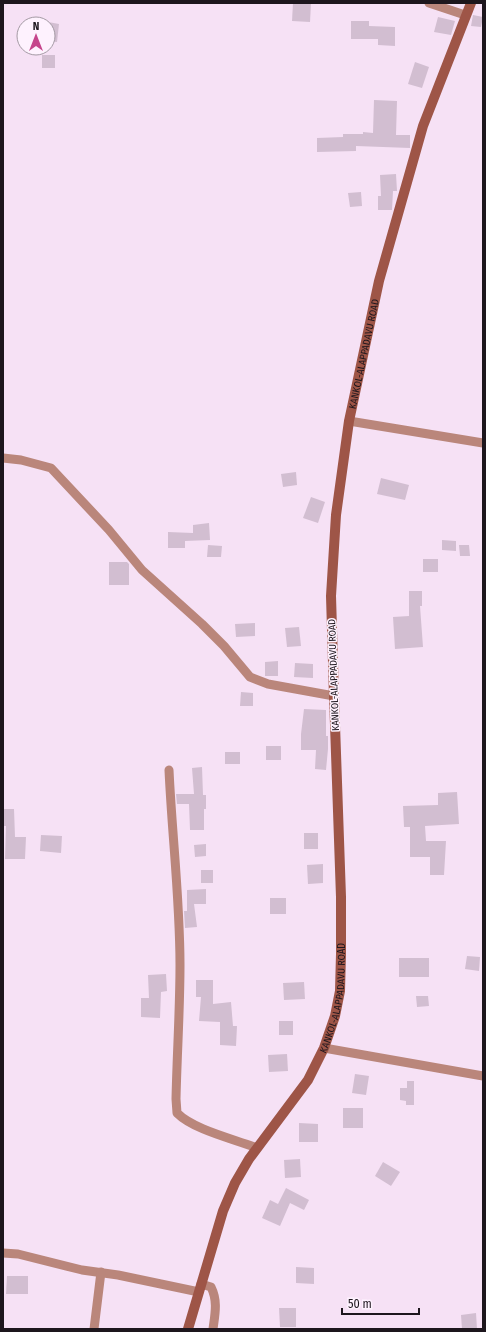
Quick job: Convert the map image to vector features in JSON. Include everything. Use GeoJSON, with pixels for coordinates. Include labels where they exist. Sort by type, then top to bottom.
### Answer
{"type":"FeatureCollection","features":[{"type":"Feature","properties":{"kind":"main road","name":"KANKOL-ALAPPADAVU ROAD"},"geometry":{"type":"LineString","coordinates":[[188,1329],[223,1211],[235,1183],[249,1158],[308,1080],[324,1048],[335,1016],[340,991],[341,897],[331,596],[335,523],[349,421],[379,281],[423,126],[471,3]]}},
{"type":"Feature","properties":{"kind":"street"},"geometry":{"type":"LineString","coordinates":[[429,3],[466,15]]}},
{"type":"Feature","properties":{"kind":"street"},"geometry":{"type":"LineString","coordinates":[[349,421],[483,443]]}},
{"type":"Feature","properties":{"kind":"street"},"geometry":{"type":"LineString","coordinates":[[3,458],[21,460],[51,468],[109,530],[142,570],[202,624],[224,646],[250,677],[268,684],[334,696]]}},
{"type":"Feature","properties":{"kind":"street"},"geometry":{"type":"LineString","coordinates":[[170,770],[171,823],[177,891],[180,965],[176,1099],[177,1113],[184,1120],[200,1127],[257,1148]]}},
{"type":"Feature","properties":{"kind":"street"},"geometry":{"type":"LineString","coordinates":[[324,1048],[483,1076]]}},
{"type":"Feature","properties":{"kind":"street"},"geometry":{"type":"LineString","coordinates":[[3,1253],[18,1254],[82,1270],[200,1288],[211,1287],[215,1294],[216,1303],[213,1329]]}},
{"type":"Feature","properties":{"kind":"street"},"geometry":{"type":"LineString","coordinates":[[94,1329],[101,1272]]}},
{"type":"Feature","properties":{"kind":"building"},"geometry":{"type":"Polygon","coordinates":[[[293,3],[311,3],[310,22],[292,21],[293,3]]]}},
{"type":"Feature","properties":{"kind":"building"},"geometry":{"type":"Polygon","coordinates":[[[473,15],[483,17],[481,27],[471,26],[473,15]]]}},
{"type":"Feature","properties":{"kind":"building"},"geometry":{"type":"Polygon","coordinates":[[[438,17],[455,21],[451,35],[434,32],[438,17]]]}},
{"type":"Feature","properties":{"kind":"building"},"geometry":{"type":"Polygon","coordinates":[[[351,21],[369,21],[369,26],[395,27],[395,46],[378,45],[378,39],[351,39],[351,21]]]}},
{"type":"Feature","properties":{"kind":"building"},"geometry":{"type":"Polygon","coordinates":[[[56,23],[59,24],[56,42],[56,23]]]}},
{"type":"Feature","properties":{"kind":"building"},"geometry":{"type":"Polygon","coordinates":[[[42,56],[55,56],[55,68],[42,68],[42,56]]]}},
{"type":"Feature","properties":{"kind":"building"},"geometry":{"type":"Polygon","coordinates":[[[415,62],[429,67],[422,88],[408,84],[415,62]]]}},
{"type":"Feature","properties":{"kind":"building"},"geometry":{"type":"Polygon","coordinates":[[[374,100],[397,101],[396,135],[410,135],[410,148],[356,146],[356,151],[317,152],[317,138],[343,137],[343,134],[363,134],[363,132],[373,133],[374,100]]]}},
{"type":"Feature","properties":{"kind":"building"},"geometry":{"type":"Polygon","coordinates":[[[396,174],[397,191],[393,191],[392,210],[378,210],[378,196],[381,196],[380,175],[396,174]]]}},
{"type":"Feature","properties":{"kind":"building"},"geometry":{"type":"Polygon","coordinates":[[[361,192],[362,206],[350,207],[348,193],[361,192]]]}},
{"type":"Feature","properties":{"kind":"building"},"geometry":{"type":"Polygon","coordinates":[[[296,472],[297,485],[283,487],[281,474],[296,472]]]}},
{"type":"Feature","properties":{"kind":"building"},"geometry":{"type":"Polygon","coordinates":[[[381,478],[409,485],[405,500],[377,494],[381,478]]]}},
{"type":"Feature","properties":{"kind":"building"},"geometry":{"type":"Polygon","coordinates":[[[311,497],[325,502],[318,523],[303,518],[311,497]]]}},
{"type":"Feature","properties":{"kind":"building"},"geometry":{"type":"Polygon","coordinates":[[[209,523],[210,540],[185,541],[185,548],[168,548],[168,532],[193,533],[193,525],[209,523]]]}},
{"type":"Feature","properties":{"kind":"building"},"geometry":{"type":"Polygon","coordinates":[[[442,540],[456,541],[456,551],[442,550],[442,540]]]}},
{"type":"Feature","properties":{"kind":"building"},"geometry":{"type":"Polygon","coordinates":[[[208,545],[222,546],[221,557],[207,557],[208,545]]]}},
{"type":"Feature","properties":{"kind":"building"},"geometry":{"type":"Polygon","coordinates":[[[459,545],[469,545],[470,556],[460,556],[459,545]]]}},
{"type":"Feature","properties":{"kind":"building"},"geometry":{"type":"Polygon","coordinates":[[[423,559],[438,559],[438,572],[423,572],[423,559]]]}},
{"type":"Feature","properties":{"kind":"building"},"geometry":{"type":"Polygon","coordinates":[[[109,562],[127,562],[129,564],[129,585],[109,585],[109,562]]]}},
{"type":"Feature","properties":{"kind":"building"},"geometry":{"type":"Polygon","coordinates":[[[409,591],[422,591],[422,606],[420,606],[423,647],[395,649],[393,617],[409,616],[409,591]]]}},
{"type":"Feature","properties":{"kind":"building"},"geometry":{"type":"Polygon","coordinates":[[[255,623],[255,636],[236,637],[235,624],[255,623]]]}},
{"type":"Feature","properties":{"kind":"building"},"geometry":{"type":"Polygon","coordinates":[[[299,627],[301,646],[287,647],[285,628],[299,627]]]}},
{"type":"Feature","properties":{"kind":"building"},"geometry":{"type":"Polygon","coordinates":[[[278,661],[278,676],[265,676],[265,662],[278,661]]]}},
{"type":"Feature","properties":{"kind":"building"},"geometry":{"type":"Polygon","coordinates":[[[295,663],[313,664],[313,678],[294,677],[295,663]]]}},
{"type":"Feature","properties":{"kind":"building"},"geometry":{"type":"Polygon","coordinates":[[[241,692],[253,693],[253,706],[240,706],[241,692]]]}},
{"type":"Feature","properties":{"kind":"building"},"geometry":{"type":"Polygon","coordinates":[[[304,709],[326,710],[326,736],[328,736],[328,749],[326,770],[315,769],[316,750],[301,750],[304,709]]]}},
{"type":"Feature","properties":{"kind":"building"},"geometry":{"type":"Polygon","coordinates":[[[266,746],[281,746],[281,760],[266,760],[266,746]]]}},
{"type":"Feature","properties":{"kind":"building"},"geometry":{"type":"Polygon","coordinates":[[[225,752],[240,752],[240,764],[225,764],[225,752]]]}},
{"type":"Feature","properties":{"kind":"building"},"geometry":{"type":"Polygon","coordinates":[[[202,767],[203,795],[206,795],[204,830],[190,830],[189,804],[177,804],[176,794],[194,794],[192,768],[202,767]]]}},
{"type":"Feature","properties":{"kind":"building"},"geometry":{"type":"Polygon","coordinates":[[[457,792],[459,824],[425,826],[426,841],[446,841],[444,875],[430,875],[430,857],[410,857],[410,827],[404,827],[403,806],[438,805],[438,793],[457,792]]]}},
{"type":"Feature","properties":{"kind":"building"},"geometry":{"type":"Polygon","coordinates":[[[3,809],[14,809],[15,837],[26,837],[25,859],[5,859],[6,826],[3,826],[3,809]]]}},
{"type":"Feature","properties":{"kind":"building"},"geometry":{"type":"Polygon","coordinates":[[[304,833],[318,833],[318,849],[304,849],[304,833]]]}},
{"type":"Feature","properties":{"kind":"building"},"geometry":{"type":"Polygon","coordinates":[[[41,835],[62,836],[61,853],[40,851],[41,835]]]}},
{"type":"Feature","properties":{"kind":"building"},"geometry":{"type":"Polygon","coordinates":[[[206,844],[206,856],[195,857],[194,845],[206,844]]]}},
{"type":"Feature","properties":{"kind":"building"},"geometry":{"type":"Polygon","coordinates":[[[323,864],[323,883],[308,884],[307,865],[323,864]]]}},
{"type":"Feature","properties":{"kind":"building"},"geometry":{"type":"Polygon","coordinates":[[[201,870],[213,870],[213,883],[201,883],[201,870]]]}},
{"type":"Feature","properties":{"kind":"building"},"geometry":{"type":"Polygon","coordinates":[[[206,889],[206,904],[194,904],[197,927],[185,928],[184,911],[187,911],[187,890],[206,889]]]}},
{"type":"Feature","properties":{"kind":"building"},"geometry":{"type":"Polygon","coordinates":[[[270,898],[286,898],[286,914],[270,914],[270,898]]]}},
{"type":"Feature","properties":{"kind":"building"},"geometry":{"type":"Polygon","coordinates":[[[467,956],[480,957],[479,971],[465,969],[467,956]]]}},
{"type":"Feature","properties":{"kind":"building"},"geometry":{"type":"Polygon","coordinates":[[[399,958],[429,958],[429,977],[399,977],[399,958]]]}},
{"type":"Feature","properties":{"kind":"building"},"geometry":{"type":"Polygon","coordinates":[[[166,974],[167,991],[161,992],[160,1018],[141,1017],[141,998],[149,998],[148,975],[166,974]]]}},
{"type":"Feature","properties":{"kind":"building"},"geometry":{"type":"Polygon","coordinates":[[[196,980],[213,980],[213,1004],[231,1002],[233,1026],[237,1026],[236,1046],[220,1045],[220,1022],[199,1021],[201,997],[196,997],[196,980]]]}},
{"type":"Feature","properties":{"kind":"building"},"geometry":{"type":"Polygon","coordinates":[[[304,982],[305,999],[284,1000],[283,983],[304,982]]]}},
{"type":"Feature","properties":{"kind":"building"},"geometry":{"type":"Polygon","coordinates":[[[416,996],[428,996],[429,1006],[417,1007],[416,996]]]}},
{"type":"Feature","properties":{"kind":"building"},"geometry":{"type":"Polygon","coordinates":[[[279,1021],[293,1021],[293,1035],[279,1035],[279,1021]]]}},
{"type":"Feature","properties":{"kind":"building"},"geometry":{"type":"Polygon","coordinates":[[[287,1054],[288,1071],[269,1072],[268,1055],[287,1054]]]}},
{"type":"Feature","properties":{"kind":"building"},"geometry":{"type":"Polygon","coordinates":[[[355,1074],[369,1076],[366,1095],[352,1093],[355,1074]]]}},
{"type":"Feature","properties":{"kind":"building"},"geometry":{"type":"Polygon","coordinates":[[[407,1081],[414,1081],[414,1105],[406,1105],[406,1101],[400,1100],[400,1088],[407,1088],[407,1081]]]}},
{"type":"Feature","properties":{"kind":"building"},"geometry":{"type":"Polygon","coordinates":[[[343,1108],[363,1108],[363,1128],[343,1128],[343,1108]]]}},
{"type":"Feature","properties":{"kind":"building"},"geometry":{"type":"Polygon","coordinates":[[[299,1123],[318,1124],[318,1142],[299,1142],[299,1123]]]}},
{"type":"Feature","properties":{"kind":"building"},"geometry":{"type":"Polygon","coordinates":[[[300,1159],[301,1177],[285,1178],[284,1160],[300,1159]]]}},
{"type":"Feature","properties":{"kind":"building"},"geometry":{"type":"Polygon","coordinates":[[[383,1162],[400,1172],[391,1186],[375,1176],[383,1162]]]}},
{"type":"Feature","properties":{"kind":"building"},"geometry":{"type":"Polygon","coordinates":[[[286,1188],[309,1200],[304,1210],[290,1203],[280,1226],[262,1218],[270,1200],[278,1204],[286,1188]]]}},
{"type":"Feature","properties":{"kind":"building"},"geometry":{"type":"Polygon","coordinates":[[[296,1267],[314,1268],[314,1284],[296,1283],[296,1267]]]}},
{"type":"Feature","properties":{"kind":"building"},"geometry":{"type":"Polygon","coordinates":[[[7,1276],[28,1276],[28,1294],[6,1294],[7,1276]]]}},
{"type":"Feature","properties":{"kind":"building"},"geometry":{"type":"Polygon","coordinates":[[[279,1308],[296,1308],[296,1327],[280,1327],[279,1308]]]}},
{"type":"Feature","properties":{"kind":"building"},"geometry":{"type":"Polygon","coordinates":[[[476,1313],[477,1329],[462,1329],[461,1315],[476,1313]]]}}]}
